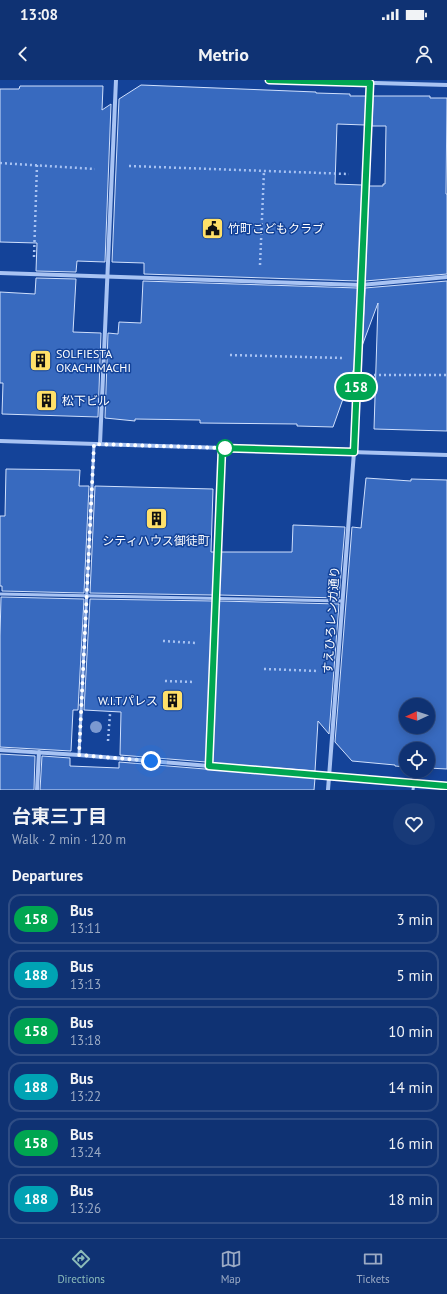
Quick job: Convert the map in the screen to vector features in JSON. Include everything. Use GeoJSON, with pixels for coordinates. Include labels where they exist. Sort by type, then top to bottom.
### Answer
{"type":"FeatureCollection","features":[{"type":"Feature","properties":{"kind":"street"},"geometry":{"type":"LineString","coordinates":[[100,444],[116,80]]}},
{"type":"Feature","properties":{"kind":"street"},"geometry":{"type":"LineString","coordinates":[[269,80],[370,81],[447,85]]}},
{"type":"Feature","properties":{"kind":"street","name":"すえひろレンガ通り"},"geometry":{"type":"LineString","coordinates":[[328,790],[354,452],[370,81]]}},
{"type":"Feature","properties":{"kind":"street"},"geometry":{"type":"LineString","coordinates":[[0,273],[361,285],[447,277]]}},
{"type":"Feature","properties":{"kind":"street"},"geometry":{"type":"LineString","coordinates":[[0,441],[447,455]]}},
{"type":"Feature","properties":{"kind":"street"},"geometry":{"type":"LineString","coordinates":[[0,750],[79,755],[447,786]]}},
{"type":"Feature","properties":{"kind":"street"},"geometry":{"type":"LineString","coordinates":[[37,790],[39,752]]}},
{"type":"Feature","properties":{"kind":"lane"},"geometry":{"type":"LineString","coordinates":[[79,755],[94,444]]}},
{"type":"Feature","properties":{"kind":"lane"},"geometry":{"type":"LineString","coordinates":[[209,766],[222,448]]}},
{"type":"Feature","properties":{"kind":"lane"},"geometry":{"type":"LineString","coordinates":[[0,594],[342,601]]}},
{"type":"Feature","properties":{"kind":"lane"},"geometry":{"type":"LineString","coordinates":[[413,790],[414,783]]}},
{"type":"Feature","properties":{"kind":"path"},"geometry":{"type":"LineString","coordinates":[[0,164],[366,175]]}},
{"type":"Feature","properties":{"kind":"path"},"geometry":{"type":"LineString","coordinates":[[33,274],[37,166]]}},
{"type":"Feature","properties":{"kind":"path"},"geometry":{"type":"LineString","coordinates":[[259,281],[264,172]]}},
{"type":"Feature","properties":{"kind":"path"},"geometry":{"type":"LineString","coordinates":[[230,355],[358,358]]}},
{"type":"Feature","properties":{"kind":"path"},"geometry":{"type":"LineString","coordinates":[[357,375],[447,375]]}},
{"type":"Feature","properties":{"kind":"path"},"geometry":{"type":"LineString","coordinates":[[163,641],[214,643]]}},
{"type":"Feature","properties":{"kind":"path"},"geometry":{"type":"LineString","coordinates":[[264,669],[336,672]]}},
{"type":"Feature","properties":{"kind":"path"},"geometry":{"type":"LineString","coordinates":[[166,681],[212,683]]}},
{"type":"Feature","properties":{"kind":"path"},"geometry":{"type":"LineString","coordinates":[[107,758],[110,714]]}},
{"type":"Feature","properties":{"kind":"building"},"geometry":{"type":"Polygon","coordinates":[[[141,85],[316,92],[350,94],[350,96],[366,96],[365,125],[337,124],[335,184],[362,185],[358,281],[144,274],[144,263],[112,262],[119,99],[141,85]]]}},
{"type":"Feature","properties":{"kind":"building"},"geometry":{"type":"Polygon","coordinates":[[[20,86],[103,86],[102,110],[111,104],[105,262],[77,261],[76,272],[36,271],[37,243],[0,242],[0,89],[19,89],[20,86]]]}},
{"type":"Feature","properties":{"kind":"building"},"geometry":{"type":"Polygon","coordinates":[[[373,96],[430,96],[430,98],[447,98],[447,274],[365,281],[369,186],[383,186],[383,184],[385,184],[386,126],[372,126],[373,96]]]}},
{"type":"Feature","properties":{"kind":"building"},"geometry":{"type":"Polygon","coordinates":[[[36,278],[76,279],[73,332],[101,333],[98,417],[2,414],[3,383],[0,383],[0,292],[35,294],[36,278]]]}},
{"type":"Feature","properties":{"kind":"building"},"geometry":{"type":"Polygon","coordinates":[[[143,281],[358,288],[354,368],[333,427],[297,426],[297,424],[200,423],[200,420],[135,419],[135,421],[105,418],[108,333],[118,334],[119,322],[141,323],[143,281]]]}},
{"type":"Feature","properties":{"kind":"building"},"geometry":{"type":"Polygon","coordinates":[[[447,281],[447,431],[374,429],[378,303],[362,346],[365,288],[447,281]]]}},
{"type":"Feature","properties":{"kind":"building"},"geometry":{"type":"Polygon","coordinates":[[[6,469],[80,470],[79,486],[89,486],[84,593],[2,591],[2,586],[0,586],[0,516],[5,516],[6,469]]]}},
{"type":"Feature","properties":{"kind":"building"},"geometry":{"type":"Polygon","coordinates":[[[366,478],[411,481],[411,479],[447,480],[447,769],[435,768],[435,742],[399,742],[399,766],[352,761],[335,742],[352,527],[361,528],[366,478]]]}},
{"type":"Feature","properties":{"kind":"building"},"geometry":{"type":"Polygon","coordinates":[[[95,486],[213,489],[211,552],[215,552],[213,595],[90,593],[95,486]]]}},
{"type":"Feature","properties":{"kind":"building"},"geometry":{"type":"Polygon","coordinates":[[[293,525],[345,527],[339,598],[219,595],[221,552],[292,552],[293,525]]]}},
{"type":"Feature","properties":{"kind":"building"},"geometry":{"type":"Polygon","coordinates":[[[1,597],[84,599],[78,710],[73,710],[71,751],[0,747],[1,597]]]}},
{"type":"Feature","properties":{"kind":"building"},"geometry":{"type":"Polygon","coordinates":[[[90,599],[213,601],[206,762],[120,755],[121,712],[84,710],[90,599]]]}},
{"type":"Feature","properties":{"kind":"building"},"geometry":{"type":"Polygon","coordinates":[[[219,601],[339,604],[329,734],[318,721],[315,771],[212,763],[219,601]]]}},
{"type":"Feature","properties":{"kind":"building"},"geometry":{"type":"Polygon","coordinates":[[[0,754],[35,756],[34,790],[0,790],[0,754]]]}},
{"type":"Feature","properties":{"kind":"building"},"geometry":{"type":"Polygon","coordinates":[[[42,756],[70,758],[70,766],[119,768],[119,762],[315,778],[314,790],[40,790],[42,756]]]}},
{"type":"Feature","properties":{"kind":"bus line","name":"158"},"geometry":{"type":"LineString","coordinates":[[269,80],[370,83],[354,452],[222,448],[209,766],[447,786]]}},
{"type":"Feature","properties":{"kind":"place","name":"竹町こどもクラブ"},"geometry":{"type":"Point","coordinates":[212,228]}},
{"type":"Feature","properties":{"kind":"place","name":"SOLFIESTA OKACHIMACHI"},"geometry":{"type":"Point","coordinates":[40,360]}},
{"type":"Feature","properties":{"kind":"place","name":"松下ビル"},"geometry":{"type":"Point","coordinates":[46,400]}},
{"type":"Feature","properties":{"kind":"place","name":"シティハウス御徒町"},"geometry":{"type":"Point","coordinates":[156,519]}},
{"type":"Feature","properties":{"kind":"place","name":"W.I.Tパレス"},"geometry":{"type":"Point","coordinates":[173,700]}},
{"type":"Feature","properties":{"kind":"route"},"geometry":{"type":"LineString","coordinates":[[151,761],[79,755],[94,444],[225,448]]}}]}
